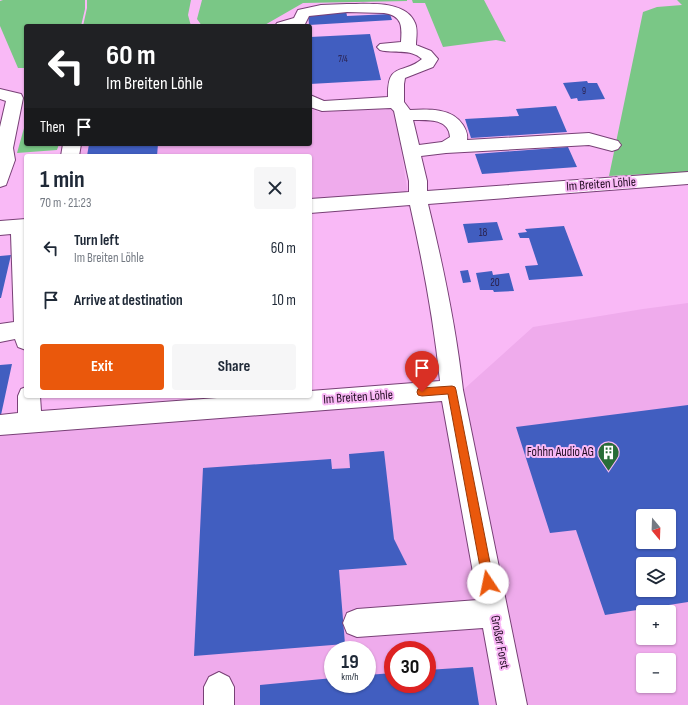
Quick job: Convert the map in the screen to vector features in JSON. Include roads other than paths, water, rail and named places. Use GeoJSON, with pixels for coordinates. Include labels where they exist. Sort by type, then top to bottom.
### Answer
{"type":"FeatureCollection","features":[{"type":"Feature","properties":{"kind":"street"},"geometry":{"type":"LineString","coordinates":[[289,24],[300,21],[303,13],[311,10],[347,8],[391,10],[398,12],[405,17],[410,24],[409,47]]}},
{"type":"Feature","properties":{"kind":"street"},"geometry":{"type":"LineString","coordinates":[[385,48],[409,47],[425,52],[430,59],[427,64],[397,77],[395,82],[400,109],[412,152],[418,181],[418,199],[430,251],[447,345],[452,390]]}},
{"type":"Feature","properties":{"kind":"street"},"geometry":{"type":"LineString","coordinates":[[0,94],[15,98],[4,148],[6,160],[0,181]]}},
{"type":"Feature","properties":{"kind":"street"},"geometry":{"type":"LineString","coordinates":[[314,105],[384,102],[400,109],[443,118],[452,122],[457,129],[459,139],[446,147]]}},
{"type":"Feature","properties":{"kind":"street"},"geometry":{"type":"LineString","coordinates":[[412,152],[446,147],[589,138],[612,145]]}},
{"type":"Feature","properties":{"kind":"street","name":"Im Breiten Löhle"},"geometry":{"type":"LineString","coordinates":[[312,206],[688,178]]}},
{"type":"Feature","properties":{"kind":"street"},"geometry":{"type":"LineString","coordinates":[[15,227],[24,315]]}},
{"type":"Feature","properties":{"kind":"street"},"geometry":{"type":"LineString","coordinates":[[0,333],[24,335]]}},
{"type":"Feature","properties":{"kind":"street","name":"Im Breiten Löhle"},"geometry":{"type":"LineString","coordinates":[[0,425],[452,390]]}},
{"type":"Feature","properties":{"kind":"street","name":"Großer Forst"},"geometry":{"type":"LineString","coordinates":[[452,390],[512,705]]}},
{"type":"Feature","properties":{"kind":"street"},"geometry":{"type":"LineString","coordinates":[[29,398],[30,422]]}},
{"type":"Feature","properties":{"kind":"street"},"geometry":{"type":"LineString","coordinates":[[357,623],[494,613]]}},
{"type":"Feature","properties":{"kind":"place","name":"Fohhn Audio AG"},"geometry":{"type":"Point","coordinates":[609,472]}}]}
